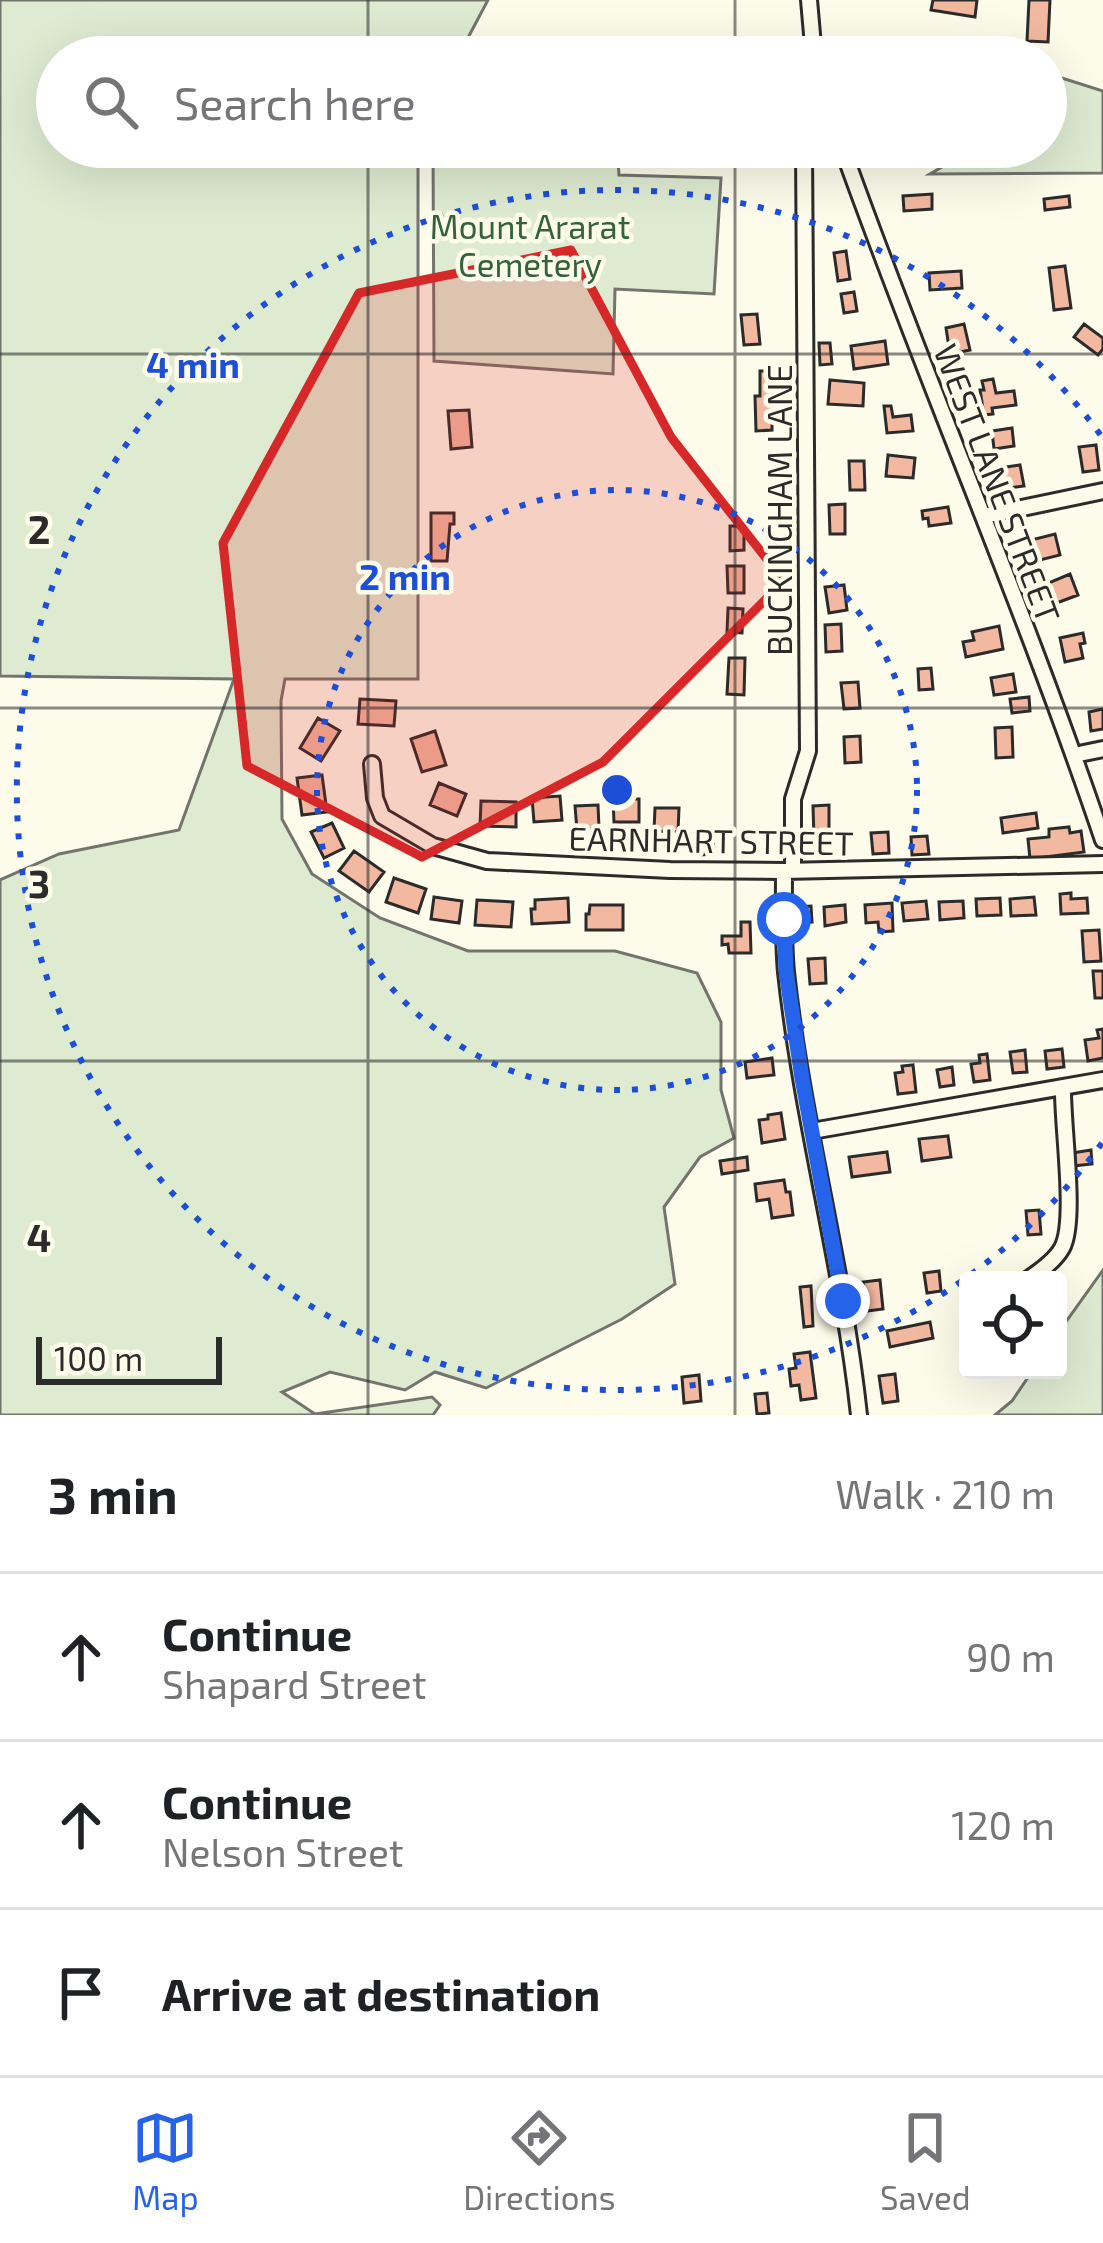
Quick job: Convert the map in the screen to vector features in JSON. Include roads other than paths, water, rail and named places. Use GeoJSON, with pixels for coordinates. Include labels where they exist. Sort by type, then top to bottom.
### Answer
{"type":"FeatureCollection","features":[{"type":"Feature","properties":{"kind":"street"},"geometry":{"type":"LineString","coordinates":[[809,0],[812,36]]}},
{"type":"Feature","properties":{"kind":"street","name":"BUCKINGHAM LANE"},"geometry":{"type":"LineString","coordinates":[[804,168],[808,751],[794,799],[786,971],[859,1415]]}},
{"type":"Feature","properties":{"kind":"street","name":"WEST LANE STREET"},"geometry":{"type":"LineString","coordinates":[[849,168],[1103,840]]}},
{"type":"Feature","properties":{"kind":"street"},"geometry":{"type":"LineString","coordinates":[[984,516],[1103,491]]}},
{"type":"Feature","properties":{"kind":"street"},"geometry":{"type":"LineString","coordinates":[[1074,754],[1103,749]]}},
{"type":"Feature","properties":{"kind":"street","name":"EARNHART STREET"},"geometry":{"type":"LineString","coordinates":[[372,764],[382,816],[433,846],[487,861],[788,871],[1103,864]]}},
{"type":"Feature","properties":{"kind":"street"},"geometry":{"type":"LineString","coordinates":[[812,1130],[1103,1080]]}},
{"type":"Feature","properties":{"kind":"street"},"geometry":{"type":"LineString","coordinates":[[1040,1271],[1063,1247],[1070,1214],[1063,1087]]}},
{"type":"Feature","properties":{"kind":"park label","name":"Mount Ararat Cemetery"},"geometry":{"type":"Point","coordinates":[530,245]}}]}
